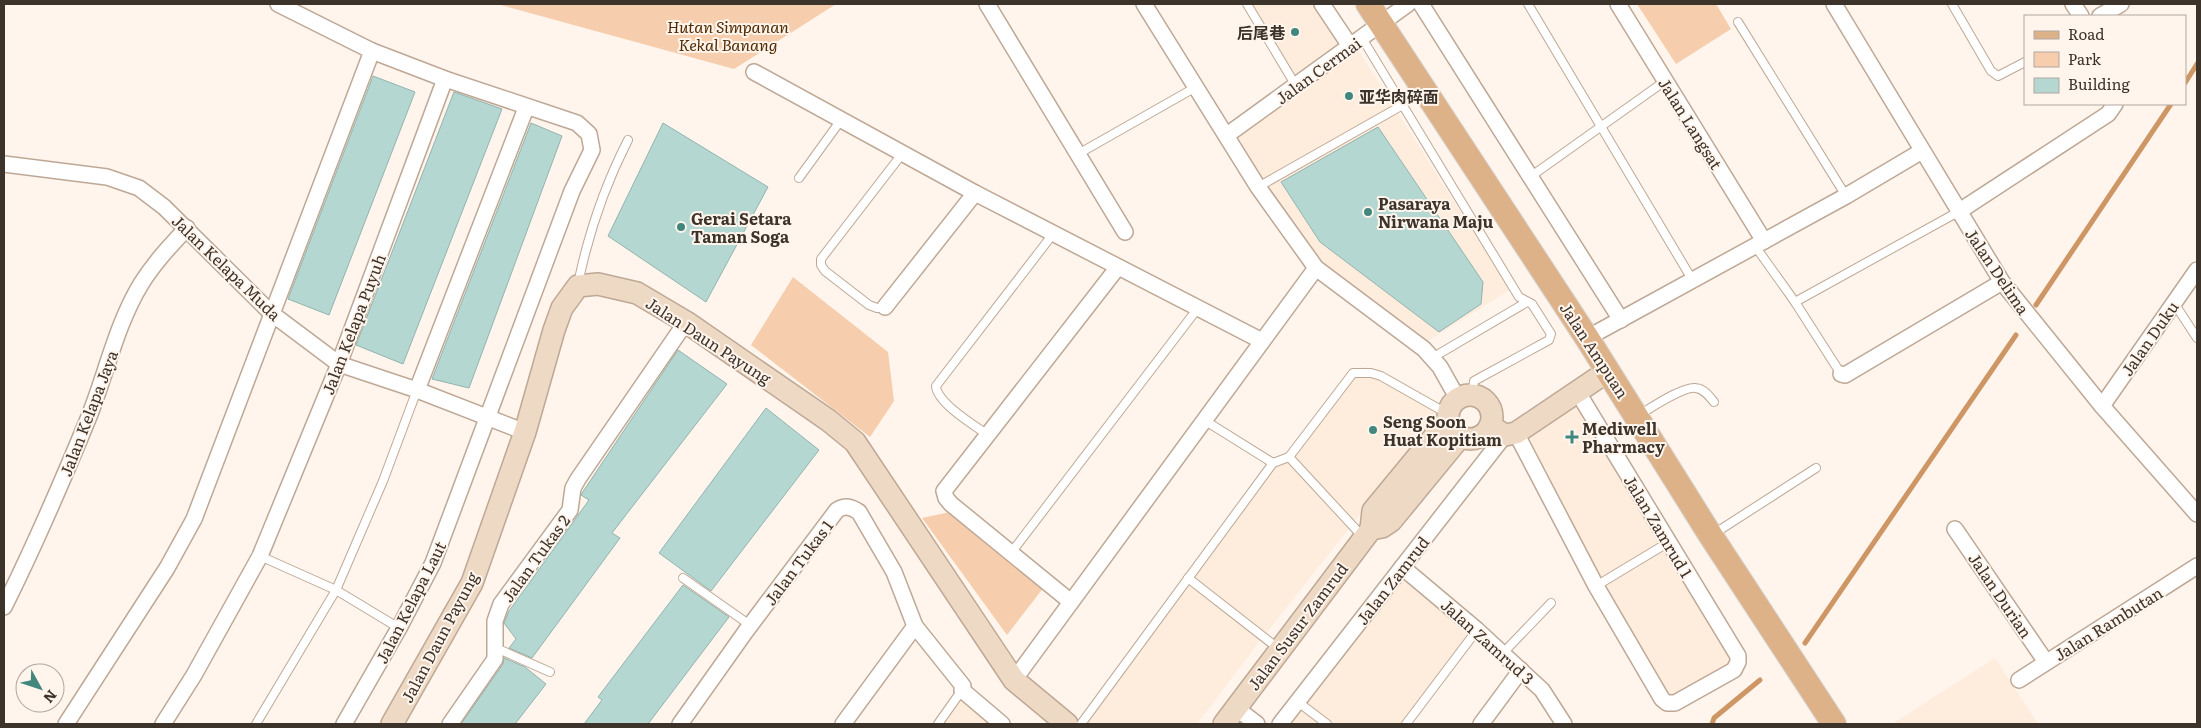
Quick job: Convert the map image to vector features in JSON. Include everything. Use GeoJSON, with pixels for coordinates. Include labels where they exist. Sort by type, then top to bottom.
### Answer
{"type":"FeatureCollection","features":[{"type":"Feature","properties":{"kind":"main road","name":"Jalan Ampuan"},"geometry":{"type":"LineString","coordinates":[[1374,13],[1587,338],[1711,536],[1834,724]]}},
{"type":"Feature","properties":{"kind":"street"},"geometry":{"type":"LineString","coordinates":[[278,4],[372,51],[445,79]]}},
{"type":"Feature","properties":{"kind":"street"},"geometry":{"type":"LineString","coordinates":[[1144,4],[1258,187],[1316,268],[1411,338],[1432,358],[1457,407],[1454,433],[1469,440],[1478,438],[1485,433],[1503,431]]}},
{"type":"Feature","properties":{"kind":"street"},"geometry":{"type":"LineString","coordinates":[[1322,4],[1356,42]]}},
{"type":"Feature","properties":{"kind":"street","name":"Jalan Cermai"},"geometry":{"type":"LineString","coordinates":[[1226,135],[1356,42],[1374,13],[1408,4]]}},
{"type":"Feature","properties":{"kind":"street"},"geometry":{"type":"LineString","coordinates":[[1421,4],[1621,320]]}},
{"type":"Feature","properties":{"kind":"street","name":"Jalan Langsat"},"geometry":{"type":"LineString","coordinates":[[1618,4],[1760,243]]}},
{"type":"Feature","properties":{"kind":"street","name":"Jalan Delima"},"geometry":{"type":"LineString","coordinates":[[1834,4],[2002,282],[2102,406],[2197,514]]}},
{"type":"Feature","properties":{"kind":"street"},"geometry":{"type":"LineString","coordinates":[[2073,4],[2080,15]]}},
{"type":"Feature","properties":{"kind":"street"},"geometry":{"type":"LineString","coordinates":[[2102,15],[2121,4]]}},
{"type":"Feature","properties":{"kind":"street"},"geometry":{"type":"LineString","coordinates":[[990,5],[1125,232]]}},
{"type":"Feature","properties":{"kind":"street"},"geometry":{"type":"LineString","coordinates":[[66,724],[167,568],[194,519],[372,51]]}},
{"type":"Feature","properties":{"kind":"street"},"geometry":{"type":"LineString","coordinates":[[754,72],[974,193],[1262,341]]}},
{"type":"Feature","properties":{"kind":"street","name":"Jalan Kelapa Laut"},"geometry":{"type":"LineString","coordinates":[[344,724],[399,628],[433,563],[572,192],[592,150],[590,134],[577,123],[526,108],[445,79]]}},
{"type":"Feature","properties":{"kind":"street","name":"Jalan Kelapa Puyuh"},"geometry":{"type":"LineString","coordinates":[[163,724],[194,675],[260,556],[338,364],[445,79]]}},
{"type":"Feature","properties":{"kind":"street"},"geometry":{"type":"LineString","coordinates":[[1958,212],[2108,114],[2114,105]]}},
{"type":"Feature","properties":{"kind":"street"},"geometry":{"type":"LineString","coordinates":[[417,390],[526,108]]}},
{"type":"Feature","properties":{"kind":"street"},"geometry":{"type":"LineString","coordinates":[[1587,338],[1846,196],[1922,151]]}},
{"type":"Feature","properties":{"kind":"street","name":"Jalan Kelapa Muda"},"geometry":{"type":"LineString","coordinates":[[4,164],[107,177],[139,188],[187,228],[271,313],[338,364],[417,390],[525,432]]}},
{"type":"Feature","properties":{"kind":"street"},"geometry":{"type":"LineString","coordinates":[[885,307],[974,193]]}},
{"type":"Feature","properties":{"kind":"street","name":"Jalan Kelapa Jaya"},"geometry":{"type":"LineString","coordinates":[[4,607],[49,512],[89,416],[109,356],[140,286],[156,262],[187,228]]}},
{"type":"Feature","properties":{"kind":"street"},"geometry":{"type":"LineString","coordinates":[[1071,602],[946,498],[944,491],[1118,267]]}},
{"type":"Feature","properties":{"kind":"street"},"geometry":{"type":"LineString","coordinates":[[1014,680],[1316,268]]}},
{"type":"Feature","properties":{"kind":"street","name":"Jalan Duku"},"geometry":{"type":"LineString","coordinates":[[2102,406],[2197,270]]}},
{"type":"Feature","properties":{"kind":"street"},"geometry":{"type":"LineString","coordinates":[[1841,374],[1845,375],[2002,282]]}},
{"type":"Feature","properties":{"kind":"street","name":"Jalan Daun Payung"},"geometry":{"type":"LineString","coordinates":[[392,724],[472,582],[525,432],[562,308],[578,286],[598,284],[637,293],[686,322],[828,420],[855,442],[1014,680],[1067,724]]}},
{"type":"Feature","properties":{"kind":"street","name":"Jalan Tukas 2"},"geometry":{"type":"LineString","coordinates":[[450,724],[492,666],[496,648],[495,621],[501,604],[570,510],[574,488],[578,479],[686,322]]}},
{"type":"Feature","properties":{"kind":"street","name":"Jalan Zamrud"},"geometry":{"type":"LineString","coordinates":[[1280,724],[1402,567],[1503,431],[1577,391],[1608,371]]}},
{"type":"Feature","properties":{"kind":"street","name":"Jalan Zamrud 1"},"geometry":{"type":"LineString","coordinates":[[1577,391],[1738,656],[1738,662],[1734,670],[1675,703],[1667,704],[1662,699],[1596,586]]}},
{"type":"Feature","properties":{"kind":"street"},"geometry":{"type":"LineString","coordinates":[[1367,533],[1373,511],[1457,407],[1478,397],[1489,406],[1492,419],[1503,431],[1596,586]]}},
{"type":"Feature","properties":{"kind":"street"},"geometry":{"type":"LineString","coordinates":[[1367,533],[1391,521],[1460,437]]}},
{"type":"Feature","properties":{"kind":"street","name":"Jalan Tukas 1"},"geometry":{"type":"LineString","coordinates":[[680,724],[750,625],[837,510],[843,507],[852,508],[859,512],[894,572],[915,626],[963,686],[962,690],[1002,724]]}},
{"type":"Feature","properties":{"kind":"street","name":"Jalan Durian"},"geometry":{"type":"LineString","coordinates":[[1955,529],[2046,662]]}},
{"type":"Feature","properties":{"kind":"street","name":"Jalan Susur Zamrud"},"geometry":{"type":"LineString","coordinates":[[1230,716],[1367,533]]}},
{"type":"Feature","properties":{"kind":"street","name":"Jalan Rambutan"},"geometry":{"type":"LineString","coordinates":[[2019,680],[2197,566]]}},
{"type":"Feature","properties":{"kind":"street","name":"Jalan Zamrud 3"},"geometry":{"type":"LineString","coordinates":[[1402,567],[1477,630],[1542,690],[1564,724]]}},
{"type":"Feature","properties":{"kind":"street"},"geometry":{"type":"LineString","coordinates":[[843,724],[915,626]]}},
{"type":"Feature","properties":{"kind":"street"},"geometry":{"type":"LineString","coordinates":[[1481,724],[1521,670]]}},
{"type":"Feature","properties":{"kind":"street"},"geometry":{"type":"LineString","coordinates":[[1230,716],[1257,724]]}},
{"type":"Feature","properties":{"kind":"lane"},"geometry":{"type":"LineString","coordinates":[[1246,4],[1296,86]]}},
{"type":"Feature","properties":{"kind":"lane"},"geometry":{"type":"LineString","coordinates":[[1528,4],[1693,281]]}},
{"type":"Feature","properties":{"kind":"lane"},"geometry":{"type":"LineString","coordinates":[[1952,4],[1991,71],[1998,76],[2024,63]]}},
{"type":"Feature","properties":{"kind":"lane"},"geometry":{"type":"LineString","coordinates":[[1738,22],[1846,196]]}},
{"type":"Feature","properties":{"kind":"lane"},"geometry":{"type":"LineString","coordinates":[[1081,724],[1273,463],[1289,457],[1353,373],[1362,371],[1381,376],[1457,407],[1474,381],[1551,337],[1532,304],[1519,297],[1401,106],[1356,42]]}},
{"type":"Feature","properties":{"kind":"lane"},"geometry":{"type":"LineString","coordinates":[[1530,176],[1665,81]]}},
{"type":"Feature","properties":{"kind":"lane"},"geometry":{"type":"LineString","coordinates":[[1078,154],[1196,86]]}},
{"type":"Feature","properties":{"kind":"lane"},"geometry":{"type":"LineString","coordinates":[[1258,187],[1401,106]]}},
{"type":"Feature","properties":{"kind":"lane"},"geometry":{"type":"LineString","coordinates":[[799,178],[841,120]]}},
{"type":"Feature","properties":{"kind":"lane"},"geometry":{"type":"LineString","coordinates":[[578,286],[584,257],[595,223],[612,174],[628,140]]}},
{"type":"Feature","properties":{"kind":"lane"},"geometry":{"type":"LineString","coordinates":[[885,307],[877,308],[862,300],[825,271],[821,265],[822,259],[902,154]]}},
{"type":"Feature","properties":{"kind":"lane"},"geometry":{"type":"LineString","coordinates":[[1795,302],[1958,212]]}},
{"type":"Feature","properties":{"kind":"lane"},"geometry":{"type":"LineString","coordinates":[[988,435],[945,403],[938,396],[936,386],[1053,234]]}},
{"type":"Feature","properties":{"kind":"lane"},"geometry":{"type":"LineString","coordinates":[[1760,243],[1841,374]]}},
{"type":"Feature","properties":{"kind":"lane"},"geometry":{"type":"LineString","coordinates":[[1432,358],[1527,302]]}},
{"type":"Feature","properties":{"kind":"lane"},"geometry":{"type":"LineString","coordinates":[[2174,303],[2197,338]]}},
{"type":"Feature","properties":{"kind":"lane"},"geometry":{"type":"LineString","coordinates":[[1012,553],[1198,308]]}},
{"type":"Feature","properties":{"kind":"lane"},"geometry":{"type":"LineString","coordinates":[[1637,416],[1678,393],[1694,387],[1702,390],[1714,402]]}},
{"type":"Feature","properties":{"kind":"lane"},"geometry":{"type":"LineString","coordinates":[[256,724],[336,590],[383,481],[417,390]]}},
{"type":"Feature","properties":{"kind":"lane"},"geometry":{"type":"LineString","coordinates":[[1204,420],[1273,463]]}},
{"type":"Feature","properties":{"kind":"lane"},"geometry":{"type":"LineString","coordinates":[[1289,457],[1367,533]]}},
{"type":"Feature","properties":{"kind":"lane"},"geometry":{"type":"LineString","coordinates":[[1711,536],[1816,468]]}},
{"type":"Feature","properties":{"kind":"lane"},"geometry":{"type":"LineString","coordinates":[[1596,586],[1668,542]]}},
{"type":"Feature","properties":{"kind":"lane"},"geometry":{"type":"LineString","coordinates":[[260,556],[336,590],[399,628]]}},
{"type":"Feature","properties":{"kind":"lane"},"geometry":{"type":"LineString","coordinates":[[683,578],[750,625]]}},
{"type":"Feature","properties":{"kind":"lane"},"geometry":{"type":"LineString","coordinates":[[1188,578],[1279,649]]}},
{"type":"Feature","properties":{"kind":"lane"},"geometry":{"type":"LineString","coordinates":[[1503,653],[1551,603]]}},
{"type":"Feature","properties":{"kind":"lane"},"geometry":{"type":"LineString","coordinates":[[1406,724],[1477,630]]}},
{"type":"Feature","properties":{"kind":"lane"},"geometry":{"type":"LineString","coordinates":[[496,648],[550,672]]}},
{"type":"Feature","properties":{"kind":"lane"},"geometry":{"type":"LineString","coordinates":[[938,724],[962,690]]}},
{"type":"Feature","properties":{"kind":"lane"},"geometry":{"type":"LineString","coordinates":[[1298,702],[1327,724]]}},
{"type":"Feature","properties":{"kind":"shaded area"},"geometry":{"type":"Polygon","coordinates":[[[1243,4],[1329,4],[1510,290],[1426,342],[1321,262],[1234,137],[1297,92],[1243,4]]]}},
{"type":"Feature","properties":{"kind":"shaded area"},"geometry":{"type":"Polygon","coordinates":[[[1364,367],[1381,370],[1441,404],[1437,417],[1256,646],[1197,724],[1075,724],[1273,459],[1287,453],[1351,370],[1364,367]]]}},
{"type":"Feature","properties":{"kind":"shaded area"},"geometry":{"type":"Polygon","coordinates":[[[1576,381],[1744,654],[1738,674],[1676,711],[1665,711],[1657,702],[1513,443],[1512,422],[1576,381]]]}},
{"type":"Feature","properties":{"kind":"shaded area"},"geometry":{"type":"Polygon","coordinates":[[[1400,558],[1485,628],[1411,724],[1273,724],[1400,558]]]}},
{"type":"Feature","properties":{"kind":"shaded area"},"geometry":{"type":"Polygon","coordinates":[[[1995,658],[2038,724],[1892,724],[1995,658]]]}},
{"type":"Feature","properties":{"kind":"shaded area"},"geometry":{"type":"Polygon","coordinates":[[[968,687],[1014,724],[931,724],[957,688],[968,687]]]}},
{"type":"Feature","properties":{"kind":"green space","name":"Hutan Simpanan Kekal Banang"},"geometry":{"type":"Polygon","coordinates":[[[497,4],[836,4],[734,69],[497,4]]]}},
{"type":"Feature","properties":{"kind":"green space"},"geometry":{"type":"Polygon","coordinates":[[[1637,4],[1716,4],[1731,29],[1676,64],[1637,4]]]}},
{"type":"Feature","properties":{"kind":"green space"},"geometry":{"type":"Polygon","coordinates":[[[793,277],[888,352],[894,401],[870,437],[751,345],[793,277]]]}},
{"type":"Feature","properties":{"kind":"green space"},"geometry":{"type":"Polygon","coordinates":[[[950,512],[1044,587],[1007,635],[922,518],[950,512]]]}},
{"type":"Feature","properties":{"kind":"building"},"geometry":{"type":"Polygon","coordinates":[[[373,76],[415,92],[329,315],[288,299],[373,76]]]}},
{"type":"Feature","properties":{"kind":"building"},"geometry":{"type":"Polygon","coordinates":[[[454,92],[502,109],[403,364],[356,345],[454,92]]]}},
{"type":"Feature","properties":{"kind":"building"},"geometry":{"type":"Polygon","coordinates":[[[531,123],[562,136],[469,388],[432,379],[531,123]]]}},
{"type":"Feature","properties":{"kind":"building"},"geometry":{"type":"Polygon","coordinates":[[[663,123],[768,187],[706,302],[608,236],[663,123]]]}},
{"type":"Feature","properties":{"kind":"building","name":"Pasaraya Nirwana Maju"},"geometry":{"type":"Polygon","coordinates":[[[1378,127],[1483,282],[1481,304],[1439,332],[1320,242],[1281,182],[1378,127]]]}},
{"type":"Feature","properties":{"kind":"building"},"geometry":{"type":"Polygon","coordinates":[[[678,350],[727,384],[612,533],[620,538],[532,658],[509,648],[516,639],[504,623],[509,611],[589,500],[581,495],[582,493],[678,350]]]}},
{"type":"Feature","properties":{"kind":"building"},"geometry":{"type":"Polygon","coordinates":[[[766,408],[819,450],[711,591],[659,553],[766,408]]]}},
{"type":"Feature","properties":{"kind":"building"},"geometry":{"type":"Polygon","coordinates":[[[683,585],[729,617],[648,724],[584,724],[602,700],[598,697],[683,585]]]}},
{"type":"Feature","properties":{"kind":"building"},"geometry":{"type":"Polygon","coordinates":[[[504,658],[525,667],[546,684],[515,724],[461,724],[503,664],[504,658]]]}},
{"type":"Feature","properties":{"kind":"waterway"},"geometry":{"type":"LineString","coordinates":[[2186,81],[2197,64]]}},
{"type":"Feature","properties":{"kind":"waterway"},"geometry":{"type":"LineString","coordinates":[[2036,305],[2170,105]]}},
{"type":"Feature","properties":{"kind":"waterway"},"geometry":{"type":"LineString","coordinates":[[1805,643],[2016,335]]}},
{"type":"Feature","properties":{"kind":"waterway"},"geometry":{"type":"LineString","coordinates":[[1712,724],[1714,718],[1760,680]]}},
{"type":"Feature","properties":{"kind":"place","name":"后尾巷"},"geometry":{"type":"Point","coordinates":[1295,32]}},
{"type":"Feature","properties":{"kind":"place","name":"亚华肉碎面"},"geometry":{"type":"Point","coordinates":[1349,96]}},
{"type":"Feature","properties":{"kind":"place","name":"Pasaraya Nirwana Maju"},"geometry":{"type":"Point","coordinates":[1368,212]}},
{"type":"Feature","properties":{"kind":"place","name":"Gerai Setara Taman Soga"},"geometry":{"type":"Point","coordinates":[681,227]}},
{"type":"Feature","properties":{"kind":"place","name":"Seng Soon Huat Kopitiam"},"geometry":{"type":"Point","coordinates":[1373,430]}},
{"type":"Feature","properties":{"kind":"place","name":"Mediwell Pharmacy"},"geometry":{"type":"Point","coordinates":[1572,437]}}]}
